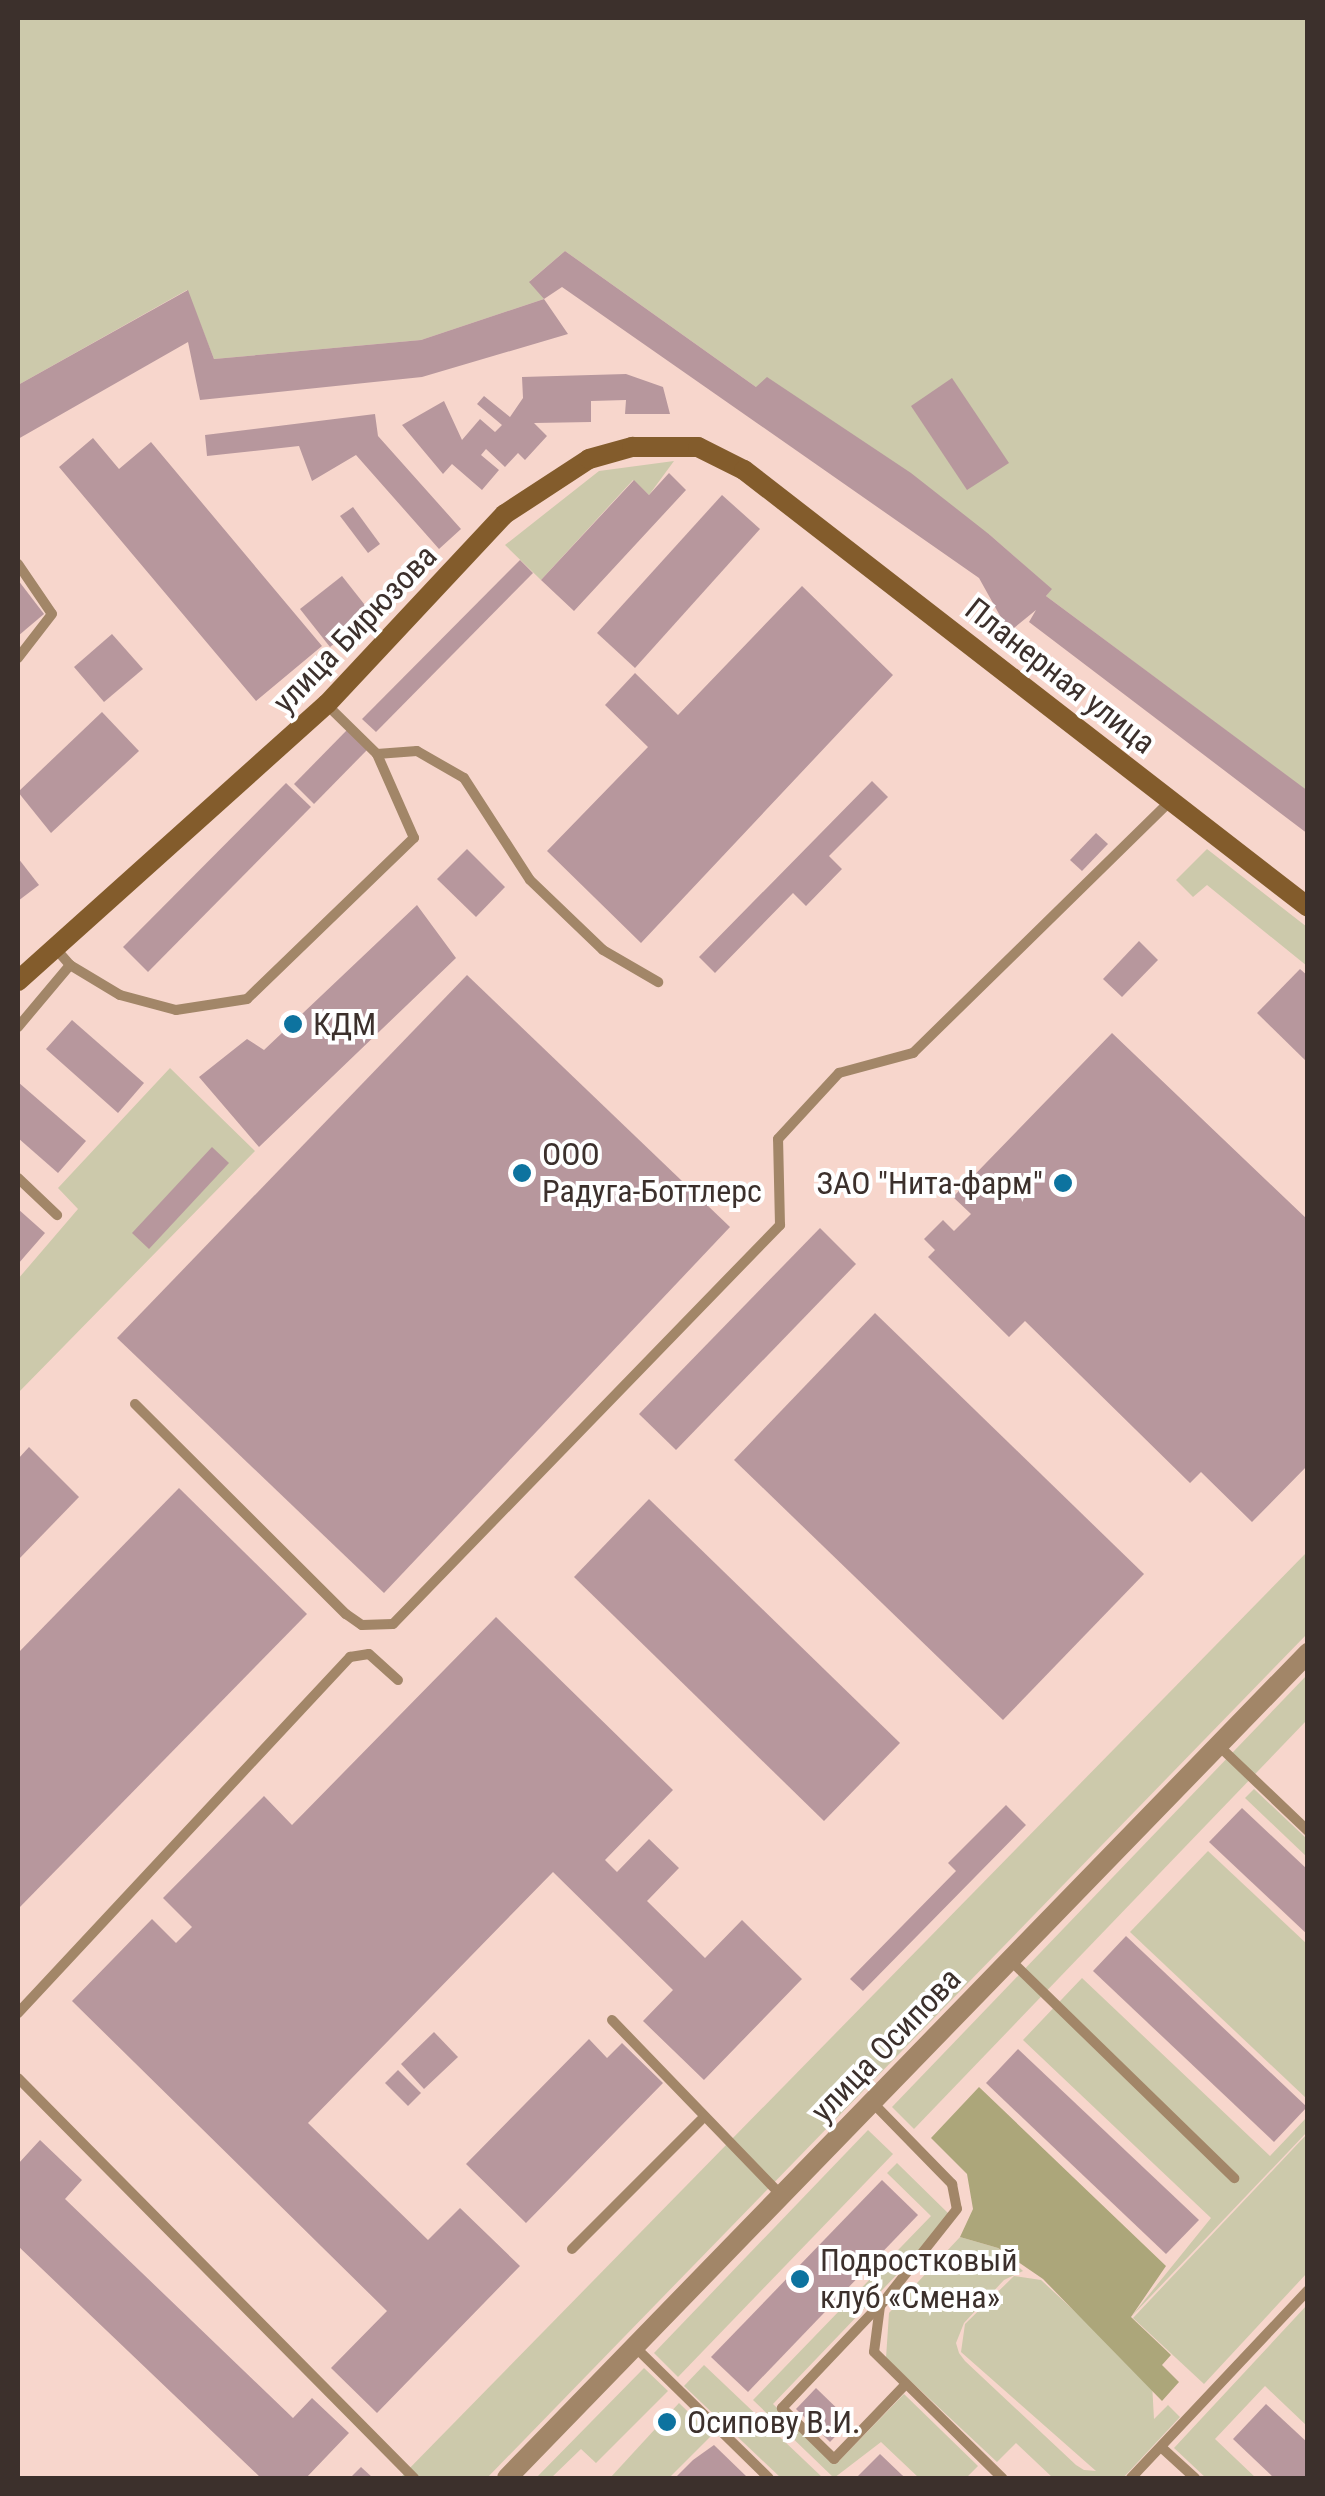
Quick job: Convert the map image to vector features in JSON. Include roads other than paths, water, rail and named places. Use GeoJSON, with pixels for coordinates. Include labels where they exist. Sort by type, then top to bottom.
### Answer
{"type":"FeatureCollection","features":[{"type":"Feature","properties":{"kind":"main road","name":"улица Бирюзова"},"geometry":{"type":"LineString","coordinates":[[19,976],[64,958],[327,704],[505,514],[589,459],[632,447],[698,447],[775,492]]}},
{"type":"Feature","properties":{"kind":"main road","name":"Планерная улица"},"geometry":{"type":"LineString","coordinates":[[775,492],[1308,907]]}},
{"type":"Feature","properties":{"kind":"street","name":"улица Осипова"},"geometry":{"type":"LineString","coordinates":[[507,2478],[1308,1652]]}},
{"type":"Feature","properties":{"kind":"lane"},"geometry":{"type":"LineString","coordinates":[[18,564],[52,614],[18,658]]}},
{"type":"Feature","properties":{"kind":"lane"},"geometry":{"type":"LineString","coordinates":[[18,1027],[64,958],[120,994],[176,1010],[226,1010],[247,999],[414,838],[377,754],[327,704]]}},
{"type":"Feature","properties":{"kind":"lane"},"geometry":{"type":"LineString","coordinates":[[377,754],[418,751],[464,778],[530,880],[603,950],[658,982]]}},
{"type":"Feature","properties":{"kind":"lane"},"geometry":{"type":"LineString","coordinates":[[135,1404],[346,1614],[362,1625],[393,1624],[780,1225],[778,1139],[840,1073],[913,1054],[1171,800]]}},
{"type":"Feature","properties":{"kind":"lane"},"geometry":{"type":"LineString","coordinates":[[18,1178],[57,1215]]}},
{"type":"Feature","properties":{"kind":"lane"},"geometry":{"type":"LineString","coordinates":[[18,2013],[350,1657],[370,1654],[398,1680]]}},
{"type":"Feature","properties":{"kind":"lane"},"geometry":{"type":"LineString","coordinates":[[1218,1745],[1308,1831]]}},
{"type":"Feature","properties":{"kind":"lane"},"geometry":{"type":"LineString","coordinates":[[1010,1960],[1234,2178]]}},
{"type":"Feature","properties":{"kind":"lane"},"geometry":{"type":"LineString","coordinates":[[612,2020],[701,2120],[782,2195]]}},
{"type":"Feature","properties":{"kind":"lane"},"geometry":{"type":"LineString","coordinates":[[18,2078],[414,2478],[407,2472]]}},
{"type":"Feature","properties":{"kind":"lane"},"geometry":{"type":"LineString","coordinates":[[872,2102],[952,2184],[958,2210],[880,2306],[782,2408],[834,2459],[905,2385]]}},
{"type":"Feature","properties":{"kind":"lane"},"geometry":{"type":"LineString","coordinates":[[572,2250],[701,2120]]}},
{"type":"Feature","properties":{"kind":"lane"},"geometry":{"type":"LineString","coordinates":[[1132,2478],[1308,2290]]}},
{"type":"Feature","properties":{"kind":"lane"},"geometry":{"type":"LineString","coordinates":[[880,2306],[874,2352],[1002,2478]]}},
{"type":"Feature","properties":{"kind":"lane"},"geometry":{"type":"LineString","coordinates":[[635,2347],[769,2478]]}},
{"type":"Feature","properties":{"kind":"lane"},"geometry":{"type":"LineString","coordinates":[[1161,2447],[1195,2478]]}},
{"type":"Feature","properties":{"kind":"place","name":"КДМ"},"geometry":{"type":"Point","coordinates":[293,1024]}},
{"type":"Feature","properties":{"kind":"place","name":"ООО Радуга-Боттлерс"},"geometry":{"type":"Point","coordinates":[522,1173]}},
{"type":"Feature","properties":{"kind":"place","name":"ЗАО \"Нита-фарм\""},"geometry":{"type":"Point","coordinates":[1063,1183]}},
{"type":"Feature","properties":{"kind":"place","name":"Подростковый клуб «Смена»"},"geometry":{"type":"Point","coordinates":[800,2279]}},
{"type":"Feature","properties":{"kind":"place","name":"Осипову В.И."},"geometry":{"type":"Point","coordinates":[667,2422]}}]}
